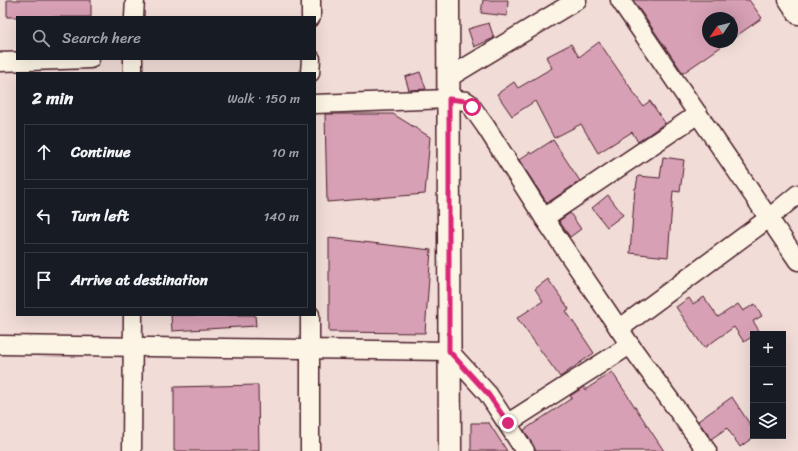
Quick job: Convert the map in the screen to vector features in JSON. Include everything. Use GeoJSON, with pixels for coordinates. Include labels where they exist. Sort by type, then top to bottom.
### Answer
{"type":"FeatureCollection","features":[{"type":"Feature","properties":{"kind":"main road"},"geometry":{"type":"LineString","coordinates":[[448,0],[450,451]]}},
{"type":"Feature","properties":{"kind":"street"},"geometry":{"type":"LineString","coordinates":[[134,16],[135,0]]}},
{"type":"Feature","properties":{"kind":"street"},"geometry":{"type":"LineString","coordinates":[[311,0],[311,16]]}},
{"type":"Feature","properties":{"kind":"street"},"geometry":{"type":"LineString","coordinates":[[316,104],[449,89],[577,0]]}},
{"type":"Feature","properties":{"kind":"street"},"geometry":{"type":"LineString","coordinates":[[620,0],[798,261]]}},
{"type":"Feature","properties":{"kind":"street"},"geometry":{"type":"LineString","coordinates":[[788,0],[798,15]]}},
{"type":"Feature","properties":{"kind":"street"},"geometry":{"type":"LineString","coordinates":[[0,62],[60,60]]}},
{"type":"Feature","properties":{"kind":"street"},"geometry":{"type":"LineString","coordinates":[[133,60],[133,72]]}},
{"type":"Feature","properties":{"kind":"street"},"geometry":{"type":"LineString","coordinates":[[310,60],[310,72]]}},
{"type":"Feature","properties":{"kind":"street"},"geometry":{"type":"LineString","coordinates":[[449,89],[472,107],[544,218],[619,329],[707,451]]}},
{"type":"Feature","properties":{"kind":"street"},"geometry":{"type":"LineString","coordinates":[[544,218],[698,114]]}},
{"type":"Feature","properties":{"kind":"street"},"geometry":{"type":"LineString","coordinates":[[619,329],[769,218],[798,194]]}},
{"type":"Feature","properties":{"kind":"street"},"geometry":{"type":"LineString","coordinates":[[132,451],[133,316]]}},
{"type":"Feature","properties":{"kind":"street"},"geometry":{"type":"LineString","coordinates":[[310,316],[310,451]]}},
{"type":"Feature","properties":{"kind":"street"},"geometry":{"type":"LineString","coordinates":[[0,345],[449,351],[488,394],[525,451]]}},
{"type":"Feature","properties":{"kind":"street"},"geometry":{"type":"LineString","coordinates":[[508,423],[630,345]]}},
{"type":"Feature","properties":{"kind":"building"},"geometry":{"type":"Polygon","coordinates":[[[7,0],[91,0],[91,16],[7,17],[7,0]]]}},
{"type":"Feature","properties":{"kind":"building"},"geometry":{"type":"Polygon","coordinates":[[[483,0],[508,0],[507,16],[481,13],[483,0]]]}},
{"type":"Feature","properties":{"kind":"building"},"geometry":{"type":"Polygon","coordinates":[[[633,0],[749,0],[762,18],[738,35],[738,12],[702,12],[702,48],[719,48],[683,73],[633,0]]]}},
{"type":"Feature","properties":{"kind":"building"},"geometry":{"type":"Polygon","coordinates":[[[489,23],[494,38],[474,47],[468,29],[489,23]]]}},
{"type":"Feature","properties":{"kind":"building"},"geometry":{"type":"Polygon","coordinates":[[[599,42],[643,106],[650,101],[665,123],[638,142],[632,132],[598,153],[581,124],[554,138],[535,101],[512,116],[497,94],[514,82],[518,88],[552,68],[546,57],[571,44],[579,57],[599,42]]]}},
{"type":"Feature","properties":{"kind":"building"},"geometry":{"type":"Polygon","coordinates":[[[420,72],[426,89],[409,90],[405,77],[420,72]]]}},
{"type":"Feature","properties":{"kind":"building"},"geometry":{"type":"Polygon","coordinates":[[[325,114],[393,114],[430,137],[425,194],[327,202],[325,114]]]}},
{"type":"Feature","properties":{"kind":"building"},"geometry":{"type":"Polygon","coordinates":[[[553,140],[580,181],[547,203],[519,160],[530,152],[531,154],[553,140]]]}},
{"type":"Feature","properties":{"kind":"building"},"geometry":{"type":"Polygon","coordinates":[[[663,157],[684,160],[680,192],[673,191],[668,257],[630,253],[635,188],[638,176],[660,178],[663,157]]]}},
{"type":"Feature","properties":{"kind":"building"},"geometry":{"type":"Polygon","coordinates":[[[608,195],[623,215],[607,227],[592,208],[608,195]]]}},
{"type":"Feature","properties":{"kind":"building"},"geometry":{"type":"Polygon","coordinates":[[[570,213],[581,229],[570,237],[559,221],[570,213]]]}},
{"type":"Feature","properties":{"kind":"building"},"geometry":{"type":"Polygon","coordinates":[[[329,238],[431,250],[425,333],[329,332],[329,238]]]}},
{"type":"Feature","properties":{"kind":"building"},"geometry":{"type":"Polygon","coordinates":[[[548,279],[569,309],[566,311],[594,353],[560,377],[517,318],[543,301],[535,289],[548,279]]]}},
{"type":"Feature","properties":{"kind":"building"},"geometry":{"type":"Polygon","coordinates":[[[704,297],[718,317],[738,304],[743,311],[755,304],[762,316],[753,321],[759,331],[750,331],[750,338],[744,342],[734,327],[704,348],[676,307],[689,298],[693,304],[704,297]]]}},
{"type":"Feature","properties":{"kind":"building"},"geometry":{"type":"Polygon","coordinates":[[[171,316],[255,316],[256,326],[172,331],[171,316]]]}},
{"type":"Feature","properties":{"kind":"building"},"geometry":{"type":"Polygon","coordinates":[[[612,372],[664,451],[536,451],[524,430],[572,398],[570,396],[584,387],[585,390],[612,372]]]}},
{"type":"Feature","properties":{"kind":"building"},"geometry":{"type":"Polygon","coordinates":[[[258,385],[259,451],[174,451],[174,387],[258,385]]]}},
{"type":"Feature","properties":{"kind":"building"},"geometry":{"type":"Polygon","coordinates":[[[732,397],[750,424],[751,439],[740,447],[727,428],[711,439],[698,421],[732,397]]]}},
{"type":"Feature","properties":{"kind":"building"},"geometry":{"type":"Polygon","coordinates":[[[471,423],[489,423],[507,451],[471,451],[471,423]]]}},
{"type":"Feature","properties":{"kind":"route"},"geometry":{"type":"LineString","coordinates":[[472,107],[466,101],[449,99],[449,351],[488,394],[508,423]]}}]}
